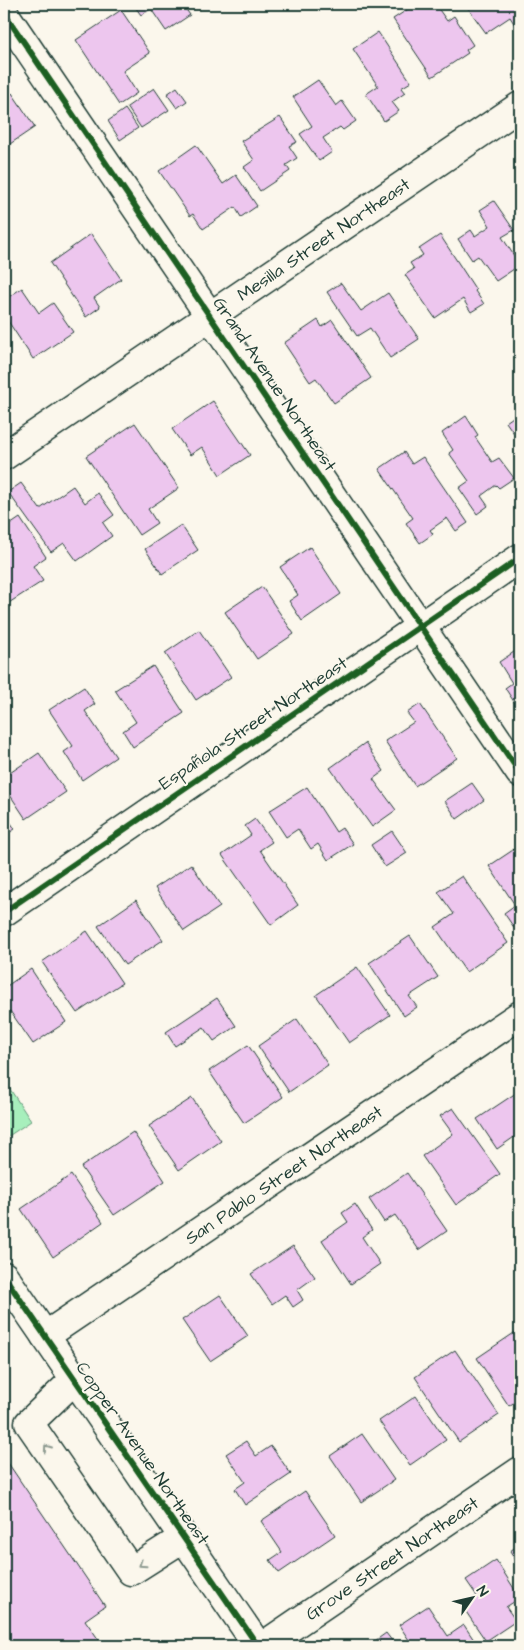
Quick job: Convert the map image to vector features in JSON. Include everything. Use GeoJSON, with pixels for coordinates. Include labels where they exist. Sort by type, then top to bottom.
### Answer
{"type":"FeatureCollection","features":[{"type":"Feature","properties":{"kind":"street","name":"Grand Avenue Northeast"},"geometry":{"type":"LineString","coordinates":[[4,13],[520,773]]}},
{"type":"Feature","properties":{"kind":"street","name":"Mesilla Street Northeast"},"geometry":{"type":"LineString","coordinates":[[4,456],[520,106]]}},
{"type":"Feature","properties":{"kind":"street","name":"Española Street Northeast"},"geometry":{"type":"LineString","coordinates":[[4,912],[520,558]]}},
{"type":"Feature","properties":{"kind":"street","name":"San Pablo Street Northeast"},"geometry":{"type":"LineString","coordinates":[[46,1336],[520,1015]]}},
{"type":"Feature","properties":{"kind":"street","name":"Copper Avenue Northeast"},"geometry":{"type":"LineString","coordinates":[[4,1276],[258,1646]]}},
{"type":"Feature","properties":{"kind":"street"},"geometry":{"type":"LineString","coordinates":[[74,1380],[29,1423],[126,1564],[131,1571],[183,1538]]}},
{"type":"Feature","properties":{"kind":"street","name":"Grove Street Northeast"},"geometry":{"type":"LineString","coordinates":[[263,1646],[520,1471]]}},
{"type":"Feature","properties":{"kind":"green space"},"geometry":{"type":"Polygon","coordinates":[[[4,1080],[31,1121],[4,1139],[4,1080]]]}},
{"type":"Feature","properties":{"kind":"building"},"geometry":{"type":"Polygon","coordinates":[[[133,4],[182,4],[190,15],[166,31],[151,9],[141,15],[133,4]]]}},
{"type":"Feature","properties":{"kind":"building"},"geometry":{"type":"Polygon","coordinates":[[[416,4],[435,4],[447,21],[454,16],[473,45],[466,50],[468,53],[432,77],[393,19],[416,4]]]}},
{"type":"Feature","properties":{"kind":"building"},"geometry":{"type":"Polygon","coordinates":[[[465,4],[520,4],[520,22],[515,25],[510,17],[486,33],[465,4]]]}},
{"type":"Feature","properties":{"kind":"building"},"geometry":{"type":"Polygon","coordinates":[[[121,10],[150,53],[123,71],[137,93],[119,105],[76,40],[121,10]]]}},
{"type":"Feature","properties":{"kind":"building"},"geometry":{"type":"Polygon","coordinates":[[[378,32],[411,82],[401,88],[405,93],[392,102],[399,111],[384,121],[366,94],[378,86],[353,49],[378,32]]]}},
{"type":"Feature","properties":{"kind":"building"},"geometry":{"type":"Polygon","coordinates":[[[318,80],[336,106],[342,101],[356,121],[343,130],[340,127],[323,138],[332,152],[319,161],[300,134],[312,126],[293,97],[318,80]]]}},
{"type":"Feature","properties":{"kind":"building"},"geometry":{"type":"Polygon","coordinates":[[[177,87],[187,101],[177,108],[167,94],[177,87]]]}},
{"type":"Feature","properties":{"kind":"building"},"geometry":{"type":"Polygon","coordinates":[[[154,88],[169,110],[141,128],[127,107],[154,88]]]}},
{"type":"Feature","properties":{"kind":"building"},"geometry":{"type":"Polygon","coordinates":[[[12,93],[35,127],[4,148],[4,99],[12,93]]]}},
{"type":"Feature","properties":{"kind":"building"},"geometry":{"type":"Polygon","coordinates":[[[125,109],[138,128],[120,140],[108,121],[125,109]]]}},
{"type":"Feature","properties":{"kind":"building"},"geometry":{"type":"Polygon","coordinates":[[[280,117],[297,142],[289,146],[297,158],[286,165],[290,171],[260,191],[244,167],[254,160],[241,141],[280,117]]]}},
{"type":"Feature","properties":{"kind":"building"},"geometry":{"type":"Polygon","coordinates":[[[196,145],[223,184],[236,175],[257,206],[241,217],[235,207],[203,229],[193,214],[190,216],[159,171],[196,145]]]}},
{"type":"Feature","properties":{"kind":"building"},"geometry":{"type":"Polygon","coordinates":[[[494,201],[514,230],[502,237],[520,265],[496,281],[478,256],[472,260],[458,239],[471,230],[475,236],[490,226],[480,210],[494,201]]]}},
{"type":"Feature","properties":{"kind":"building"},"geometry":{"type":"Polygon","coordinates":[[[91,234],[121,279],[94,298],[100,307],[86,317],[50,263],[91,234]]]}},
{"type":"Feature","properties":{"kind":"building"},"geometry":{"type":"Polygon","coordinates":[[[440,235],[484,304],[471,312],[463,299],[435,318],[405,275],[414,269],[410,263],[423,255],[419,249],[440,235]]]}},
{"type":"Feature","properties":{"kind":"building"},"geometry":{"type":"Polygon","coordinates":[[[341,283],[361,311],[388,293],[419,339],[390,358],[370,328],[357,336],[327,292],[341,283]]]}},
{"type":"Feature","properties":{"kind":"building"},"geometry":{"type":"Polygon","coordinates":[[[22,288],[39,313],[53,303],[73,332],[33,359],[4,315],[4,300],[22,288]]]}},
{"type":"Feature","properties":{"kind":"building"},"geometry":{"type":"Polygon","coordinates":[[[318,320],[322,327],[332,320],[371,378],[334,403],[316,378],[310,382],[284,343],[318,320]]]}},
{"type":"Feature","properties":{"kind":"building"},"geometry":{"type":"Polygon","coordinates":[[[213,401],[250,455],[220,475],[202,447],[190,455],[172,429],[213,401]]]}},
{"type":"Feature","properties":{"kind":"building"},"geometry":{"type":"Polygon","coordinates":[[[520,412],[520,442],[506,422],[520,412]]]}},
{"type":"Feature","properties":{"kind":"building"},"geometry":{"type":"Polygon","coordinates":[[[466,416],[478,435],[475,437],[492,462],[499,458],[514,478],[499,488],[496,485],[481,496],[488,506],[477,514],[459,488],[469,481],[449,453],[453,450],[442,433],[466,416]]]}},
{"type":"Feature","properties":{"kind":"building"},"geometry":{"type":"Polygon","coordinates":[[[135,423],[179,488],[148,509],[157,523],[139,535],[86,456],[135,423]]]}},
{"type":"Feature","properties":{"kind":"building"},"geometry":{"type":"Polygon","coordinates":[[[404,452],[412,464],[423,457],[468,523],[456,531],[447,518],[430,530],[433,534],[420,543],[406,523],[413,518],[379,469],[404,452]]]}},
{"type":"Feature","properties":{"kind":"building"},"geometry":{"type":"Polygon","coordinates":[[[21,483],[40,509],[73,486],[85,503],[98,493],[114,515],[103,523],[112,536],[77,561],[64,543],[51,552],[8,492],[21,483]]]}},
{"type":"Feature","properties":{"kind":"building"},"geometry":{"type":"Polygon","coordinates":[[[20,518],[46,557],[33,566],[43,581],[4,606],[4,529],[20,518]]]}},
{"type":"Feature","properties":{"kind":"building"},"geometry":{"type":"Polygon","coordinates":[[[181,525],[198,550],[162,574],[145,549],[181,525]]]}},
{"type":"Feature","properties":{"kind":"building"},"geometry":{"type":"Polygon","coordinates":[[[310,547],[341,594],[302,621],[289,601],[298,595],[280,567],[310,547]]]}},
{"type":"Feature","properties":{"kind":"building"},"geometry":{"type":"Polygon","coordinates":[[[262,587],[294,634],[257,659],[225,612],[262,587]]]}},
{"type":"Feature","properties":{"kind":"building"},"geometry":{"type":"Polygon","coordinates":[[[199,630],[231,677],[196,700],[165,653],[199,630]]]}},
{"type":"Feature","properties":{"kind":"building"},"geometry":{"type":"Polygon","coordinates":[[[520,648],[520,711],[505,688],[512,683],[499,662],[520,648]]]}},
{"type":"Feature","properties":{"kind":"building"},"geometry":{"type":"Polygon","coordinates":[[[153,666],[184,713],[133,747],[123,731],[136,722],[115,690],[153,666]]]}},
{"type":"Feature","properties":{"kind":"building"},"geometry":{"type":"Polygon","coordinates":[[[84,687],[95,704],[85,711],[116,757],[82,780],[64,752],[73,746],[49,710],[84,687]]]}},
{"type":"Feature","properties":{"kind":"building"},"geometry":{"type":"Polygon","coordinates":[[[420,704],[457,758],[415,786],[385,741],[414,722],[407,713],[420,704]]]}},
{"type":"Feature","properties":{"kind":"building"},"geometry":{"type":"Polygon","coordinates":[[[365,743],[384,771],[373,779],[396,810],[372,827],[330,768],[365,743]]]}},
{"type":"Feature","properties":{"kind":"building"},"geometry":{"type":"Polygon","coordinates":[[[39,753],[66,792],[26,819],[4,786],[4,777],[39,753]]]}},
{"type":"Feature","properties":{"kind":"building"},"geometry":{"type":"Polygon","coordinates":[[[472,783],[484,800],[457,819],[445,801],[472,783]]]}},
{"type":"Feature","properties":{"kind":"building"},"geometry":{"type":"Polygon","coordinates":[[[307,787],[336,832],[342,828],[353,844],[328,860],[318,844],[311,849],[298,829],[286,837],[269,811],[307,787]]]}},
{"type":"Feature","properties":{"kind":"building"},"geometry":{"type":"Polygon","coordinates":[[[4,813],[15,829],[4,836],[4,813]]]}},
{"type":"Feature","properties":{"kind":"building"},"geometry":{"type":"Polygon","coordinates":[[[255,819],[272,842],[260,850],[298,905],[271,925],[222,855],[251,835],[245,826],[255,819]]]}},
{"type":"Feature","properties":{"kind":"building"},"geometry":{"type":"Polygon","coordinates":[[[392,831],[407,853],[385,867],[371,845],[392,831]]]}},
{"type":"Feature","properties":{"kind":"building"},"geometry":{"type":"Polygon","coordinates":[[[516,848],[520,854],[520,926],[515,929],[504,913],[515,905],[489,866],[516,848]]]}},
{"type":"Feature","properties":{"kind":"building"},"geometry":{"type":"Polygon","coordinates":[[[191,864],[220,907],[184,931],[155,888],[191,864]]]}},
{"type":"Feature","properties":{"kind":"building"},"geometry":{"type":"Polygon","coordinates":[[[462,876],[508,943],[466,972],[435,927],[454,914],[438,892],[462,876]]]}},
{"type":"Feature","properties":{"kind":"building"},"geometry":{"type":"Polygon","coordinates":[[[136,900],[163,940],[125,965],[98,926],[136,900]]]}},
{"type":"Feature","properties":{"kind":"building"},"geometry":{"type":"Polygon","coordinates":[[[87,931],[122,983],[77,1013],[42,962],[87,931]]]}},
{"type":"Feature","properties":{"kind":"building"},"geometry":{"type":"Polygon","coordinates":[[[410,936],[438,977],[409,996],[417,1007],[404,1016],[369,963],[410,936]]]}},
{"type":"Feature","properties":{"kind":"building"},"geometry":{"type":"Polygon","coordinates":[[[357,967],[390,1015],[349,1043],[316,995],[357,967]]]}},
{"type":"Feature","properties":{"kind":"building"},"geometry":{"type":"Polygon","coordinates":[[[31,969],[66,1022],[33,1044],[10,1011],[4,1015],[4,988],[31,969]]]}},
{"type":"Feature","properties":{"kind":"building"},"geometry":{"type":"Polygon","coordinates":[[[217,998],[236,1026],[214,1041],[204,1027],[175,1046],[166,1032],[217,998]]]}},
{"type":"Feature","properties":{"kind":"building"},"geometry":{"type":"Polygon","coordinates":[[[297,1019],[328,1065],[289,1092],[258,1046],[297,1019]]]}},
{"type":"Feature","properties":{"kind":"building"},"geometry":{"type":"Polygon","coordinates":[[[248,1045],[283,1097],[244,1123],[209,1071],[248,1045]]]}},
{"type":"Feature","properties":{"kind":"building"},"geometry":{"type":"Polygon","coordinates":[[[519,1091],[520,1133],[497,1149],[477,1119],[519,1091]]]}},
{"type":"Feature","properties":{"kind":"building"},"geometry":{"type":"Polygon","coordinates":[[[192,1098],[221,1141],[179,1170],[149,1126],[192,1098]]]}},
{"type":"Feature","properties":{"kind":"building"},"geometry":{"type":"Polygon","coordinates":[[[453,1108],[500,1174],[456,1205],[422,1156],[453,1134],[440,1116],[453,1108]]]}},
{"type":"Feature","properties":{"kind":"building"},"geometry":{"type":"Polygon","coordinates":[[[133,1132],[165,1181],[114,1215],[81,1167],[133,1132]]]}},
{"type":"Feature","properties":{"kind":"building"},"geometry":{"type":"Polygon","coordinates":[[[407,1173],[447,1231],[419,1250],[395,1215],[384,1222],[369,1199],[407,1173]]]}},
{"type":"Feature","properties":{"kind":"building"},"geometry":{"type":"Polygon","coordinates":[[[71,1175],[103,1222],[53,1257],[21,1209],[71,1175]]]}},
{"type":"Feature","properties":{"kind":"building"},"geometry":{"type":"Polygon","coordinates":[[[355,1204],[372,1230],[362,1237],[380,1264],[351,1284],[322,1240],[348,1222],[342,1213],[355,1204]]]}},
{"type":"Feature","properties":{"kind":"building"},"geometry":{"type":"Polygon","coordinates":[[[293,1246],[315,1277],[297,1290],[303,1300],[293,1307],[285,1295],[272,1304],[251,1274],[293,1246]]]}},
{"type":"Feature","properties":{"kind":"building"},"geometry":{"type":"Polygon","coordinates":[[[220,1295],[248,1336],[210,1361],[182,1320],[220,1295]]]}},
{"type":"Feature","properties":{"kind":"building"},"geometry":{"type":"Polygon","coordinates":[[[520,1329],[520,1398],[509,1406],[477,1358],[520,1329]]]}},
{"type":"Feature","properties":{"kind":"building"},"geometry":{"type":"Polygon","coordinates":[[[455,1350],[499,1415],[459,1442],[415,1377],[455,1350]]]}},
{"type":"Feature","properties":{"kind":"building"},"geometry":{"type":"Polygon","coordinates":[[[416,1396],[446,1440],[410,1465],[379,1421],[416,1396]]]}},
{"type":"Feature","properties":{"kind":"building"},"geometry":{"type":"Polygon","coordinates":[[[362,1434],[394,1480],[361,1502],[330,1456],[362,1434]]]}},
{"type":"Feature","properties":{"kind":"building"},"geometry":{"type":"Polygon","coordinates":[[[246,1441],[256,1456],[271,1446],[291,1474],[245,1505],[235,1489],[245,1482],[226,1454],[246,1441]]]}},
{"type":"Feature","properties":{"kind":"building"},"geometry":{"type":"Polygon","coordinates":[[[4,1457],[105,1606],[85,1620],[103,1646],[4,1646],[4,1457]]]}},
{"type":"Feature","properties":{"kind":"building"},"geometry":{"type":"Polygon","coordinates":[[[305,1491],[335,1535],[279,1573],[270,1560],[282,1552],[261,1521],[305,1491]]]}},
{"type":"Feature","properties":{"kind":"building"},"geometry":{"type":"Polygon","coordinates":[[[520,1544],[520,1566],[510,1551],[520,1544]]]}},
{"type":"Feature","properties":{"kind":"building"},"geometry":{"type":"Polygon","coordinates":[[[496,1560],[520,1598],[506,1607],[516,1621],[486,1641],[462,1606],[477,1596],[466,1580],[496,1560]]]}},
{"type":"Feature","properties":{"kind":"building"},"geometry":{"type":"Polygon","coordinates":[[[428,1606],[448,1636],[464,1625],[478,1646],[413,1646],[399,1625],[428,1606]]]}},
{"type":"Feature","properties":{"kind":"building"},"geometry":{"type":"Polygon","coordinates":[[[386,1633],[396,1646],[368,1646],[386,1633]]]}},
{"type":"Feature","properties":{"kind":"cycle path"},"geometry":{"type":"LineString","coordinates":[[4,13],[520,773]]}},
{"type":"Feature","properties":{"kind":"cycle path"},"geometry":{"type":"LineString","coordinates":[[4,912],[520,558]]}},
{"type":"Feature","properties":{"kind":"cycle path"},"geometry":{"type":"LineString","coordinates":[[4,1276],[258,1646]]}}]}
